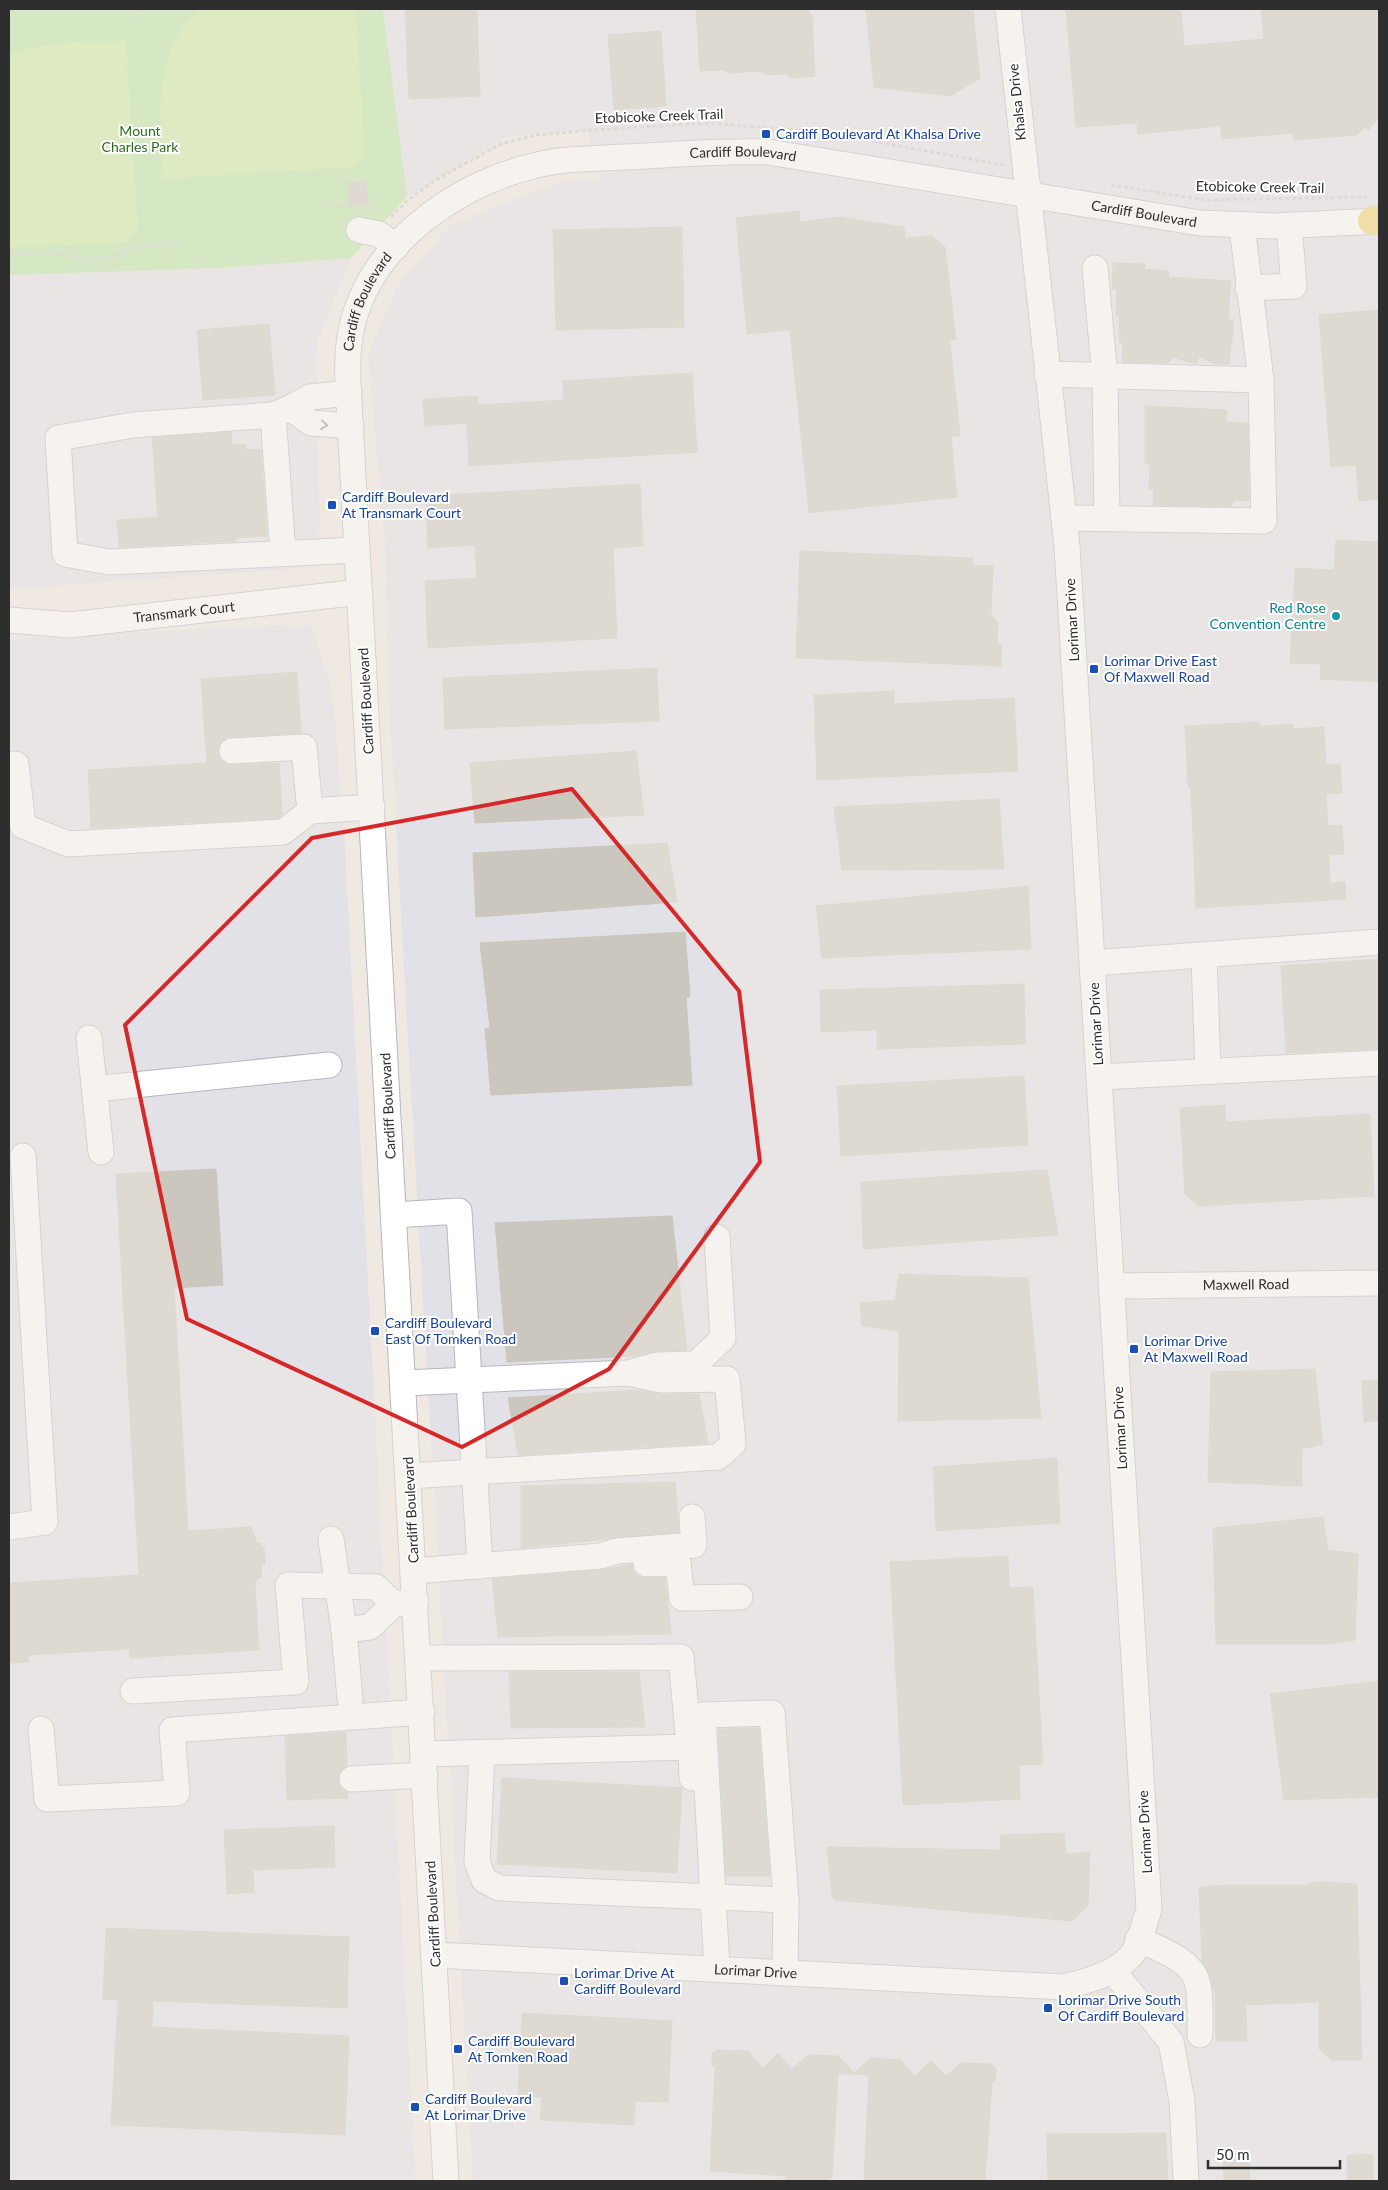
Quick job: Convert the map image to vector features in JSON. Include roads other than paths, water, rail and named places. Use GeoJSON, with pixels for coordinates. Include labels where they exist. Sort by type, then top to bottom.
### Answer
{"type":"FeatureCollection","features":[{"type":"Feature","properties":{"kind":"street","name":"Khalsa Drive"},"geometry":{"type":"LineString","coordinates":[[1008,9],[1027,196]]}},
{"type":"Feature","properties":{"kind":"street","name":"Cardiff Boulevard"},"geometry":{"type":"LineString","coordinates":[[446,2181],[419,1658],[405,1603],[414,1571],[347,359],[350,333],[357,308],[372,279],[396,247],[423,221],[460,196],[499,176],[552,162],[734,151],[768,152],[1158,217],[1242,226],[1289,225],[1377,214]]}},
{"type":"Feature","properties":{"kind":"street","name":"Lorimar Drive"},"geometry":{"type":"LineString","coordinates":[[435,1955],[1063,1987],[1084,1982],[1113,1971],[1134,1951],[1149,1909],[1064,518],[1027,196]]}},
{"type":"Feature","properties":{"kind":"street"},"geometry":{"type":"LineString","coordinates":[[1248,288],[1294,286],[1289,225]]}},
{"type":"Feature","properties":{"kind":"street"},"geometry":{"type":"LineString","coordinates":[[1064,518],[1264,521],[1262,380],[1248,288],[1242,226]]}},
{"type":"Feature","properties":{"kind":"street"},"geometry":{"type":"LineString","coordinates":[[359,230],[379,234],[396,247]]}},
{"type":"Feature","properties":{"kind":"street"},"geometry":{"type":"LineString","coordinates":[[1095,268],[1105,377],[1108,518]]}},
{"type":"Feature","properties":{"kind":"street"},"geometry":{"type":"LineString","coordinates":[[1047,374],[1262,380]]}},
{"type":"Feature","properties":{"kind":"street"},"geometry":{"type":"LineString","coordinates":[[349,394],[310,397],[281,412],[133,425],[58,438],[65,554],[109,562],[357,550]]}},
{"type":"Feature","properties":{"kind":"street"},"geometry":{"type":"LineString","coordinates":[[281,412],[311,423],[351,426]]}},
{"type":"Feature","properties":{"kind":"street"},"geometry":{"type":"LineString","coordinates":[[281,412],[283,553]]}},
{"type":"Feature","properties":{"kind":"street","name":"Transmark Court"},"geometry":{"type":"LineString","coordinates":[[9,620],[70,625],[360,592]]}},
{"type":"Feature","properties":{"kind":"street"},"geometry":{"type":"LineString","coordinates":[[232,751],[304,747],[310,811]]}},
{"type":"Feature","properties":{"kind":"street"},"geometry":{"type":"LineString","coordinates":[[16,764],[23,826],[68,844],[283,832],[310,811],[372,807]]}},
{"type":"Feature","properties":{"kind":"street"},"geometry":{"type":"LineString","coordinates":[[1092,963],[1379,942]]}},
{"type":"Feature","properties":{"kind":"street"},"geometry":{"type":"LineString","coordinates":[[1204,955],[1208,1071]]}},
{"type":"Feature","properties":{"kind":"street"},"geometry":{"type":"LineString","coordinates":[[89,1038],[101,1152]]}},
{"type":"Feature","properties":{"kind":"street"},"geometry":{"type":"LineString","coordinates":[[1099,1076],[1379,1063]]}},
{"type":"Feature","properties":{"kind":"street"},"geometry":{"type":"LineString","coordinates":[[95,1089],[329,1065]]}},
{"type":"Feature","properties":{"kind":"street"},"geometry":{"type":"LineString","coordinates":[[9,1527],[45,1522],[23,1156]]}},
{"type":"Feature","properties":{"kind":"street"},"geometry":{"type":"LineString","coordinates":[[394,1215],[459,1211],[480,1566]]}},
{"type":"Feature","properties":{"kind":"street"},"geometry":{"type":"LineString","coordinates":[[404,1383],[628,1373],[657,1365],[696,1364],[723,1338],[717,1237]]}},
{"type":"Feature","properties":{"kind":"street","name":"Maxwell Road"},"geometry":{"type":"LineString","coordinates":[[1112,1286],[1379,1283]]}},
{"type":"Feature","properties":{"kind":"street"},"geometry":{"type":"LineString","coordinates":[[409,1476],[718,1458],[733,1444],[727,1379],[661,1380],[628,1373]]}},
{"type":"Feature","properties":{"kind":"street"},"geometry":{"type":"LineString","coordinates":[[414,1571],[601,1556],[617,1550],[694,1545],[692,1517]]}},
{"type":"Feature","properties":{"kind":"street"},"geometry":{"type":"LineString","coordinates":[[331,1539],[344,1630],[350,1699]]}},
{"type":"Feature","properties":{"kind":"street"},"geometry":{"type":"LineString","coordinates":[[601,1556],[618,1566],[678,1563],[682,1598],[740,1597]]}},
{"type":"Feature","properties":{"kind":"street"},"geometry":{"type":"LineString","coordinates":[[133,1691],[296,1682],[288,1585],[376,1587],[405,1603],[370,1627],[344,1630]]}},
{"type":"Feature","properties":{"kind":"street"},"geometry":{"type":"LineString","coordinates":[[419,1658],[681,1657],[705,1897]]}},
{"type":"Feature","properties":{"kind":"street"},"geometry":{"type":"LineString","coordinates":[[41,1729],[47,1799],[177,1793],[172,1730],[422,1712]]}},
{"type":"Feature","properties":{"kind":"street"},"geometry":{"type":"LineString","coordinates":[[708,1969],[705,1897],[703,1715],[772,1713],[786,1900],[785,1973]]}},
{"type":"Feature","properties":{"kind":"street"},"geometry":{"type":"LineString","coordinates":[[352,1779],[482,1753],[690,1747]]}},
{"type":"Feature","properties":{"kind":"street"},"geometry":{"type":"LineString","coordinates":[[482,1753],[477,1862],[484,1880],[499,1888],[786,1900]]}},
{"type":"Feature","properties":{"kind":"street"},"geometry":{"type":"LineString","coordinates":[[1138,1939],[1183,1962],[1193,1972],[1198,1984],[1200,2035]]}},
{"type":"Feature","properties":{"kind":"street"},"geometry":{"type":"LineString","coordinates":[[1113,1971],[1171,2042],[1182,2101],[1186,2181]]}},
{"type":"Feature","properties":{"kind":"place","name":"Cardiff Boulevard At Khalsa Drive"},"geometry":{"type":"Point","coordinates":[766,134]}},
{"type":"Feature","properties":{"kind":"place","name":"Cardiff Boulevard At Transmark Court"},"geometry":{"type":"Point","coordinates":[332,505]}},
{"type":"Feature","properties":{"kind":"place","name":"Red Rose Convention Centre"},"geometry":{"type":"Point","coordinates":[1336,616]}},
{"type":"Feature","properties":{"kind":"place","name":"Lorimar Drive East Of Maxwell Road"},"geometry":{"type":"Point","coordinates":[1094,669]}},
{"type":"Feature","properties":{"kind":"place","name":"Cardiff Boulevard East Of Tomken Road"},"geometry":{"type":"Point","coordinates":[375,1331]}},
{"type":"Feature","properties":{"kind":"place","name":"Lorimar Drive At Maxwell Road"},"geometry":{"type":"Point","coordinates":[1134,1349]}},
{"type":"Feature","properties":{"kind":"place","name":"Lorimar Drive At Cardiff Boulevard"},"geometry":{"type":"Point","coordinates":[564,1981]}},
{"type":"Feature","properties":{"kind":"place","name":"Lorimar Drive South Of Cardiff Boulevard"},"geometry":{"type":"Point","coordinates":[1048,2008]}},
{"type":"Feature","properties":{"kind":"place","name":"Cardiff Boulevard At Tomken Road"},"geometry":{"type":"Point","coordinates":[458,2049]}},
{"type":"Feature","properties":{"kind":"place","name":"Cardiff Boulevard At Lorimar Drive"},"geometry":{"type":"Point","coordinates":[415,2107]}},
{"type":"Feature","properties":{"kind":"park label","name":"Mount Charles Park"},"geometry":{"type":"Point","coordinates":[140,140]}}]}
